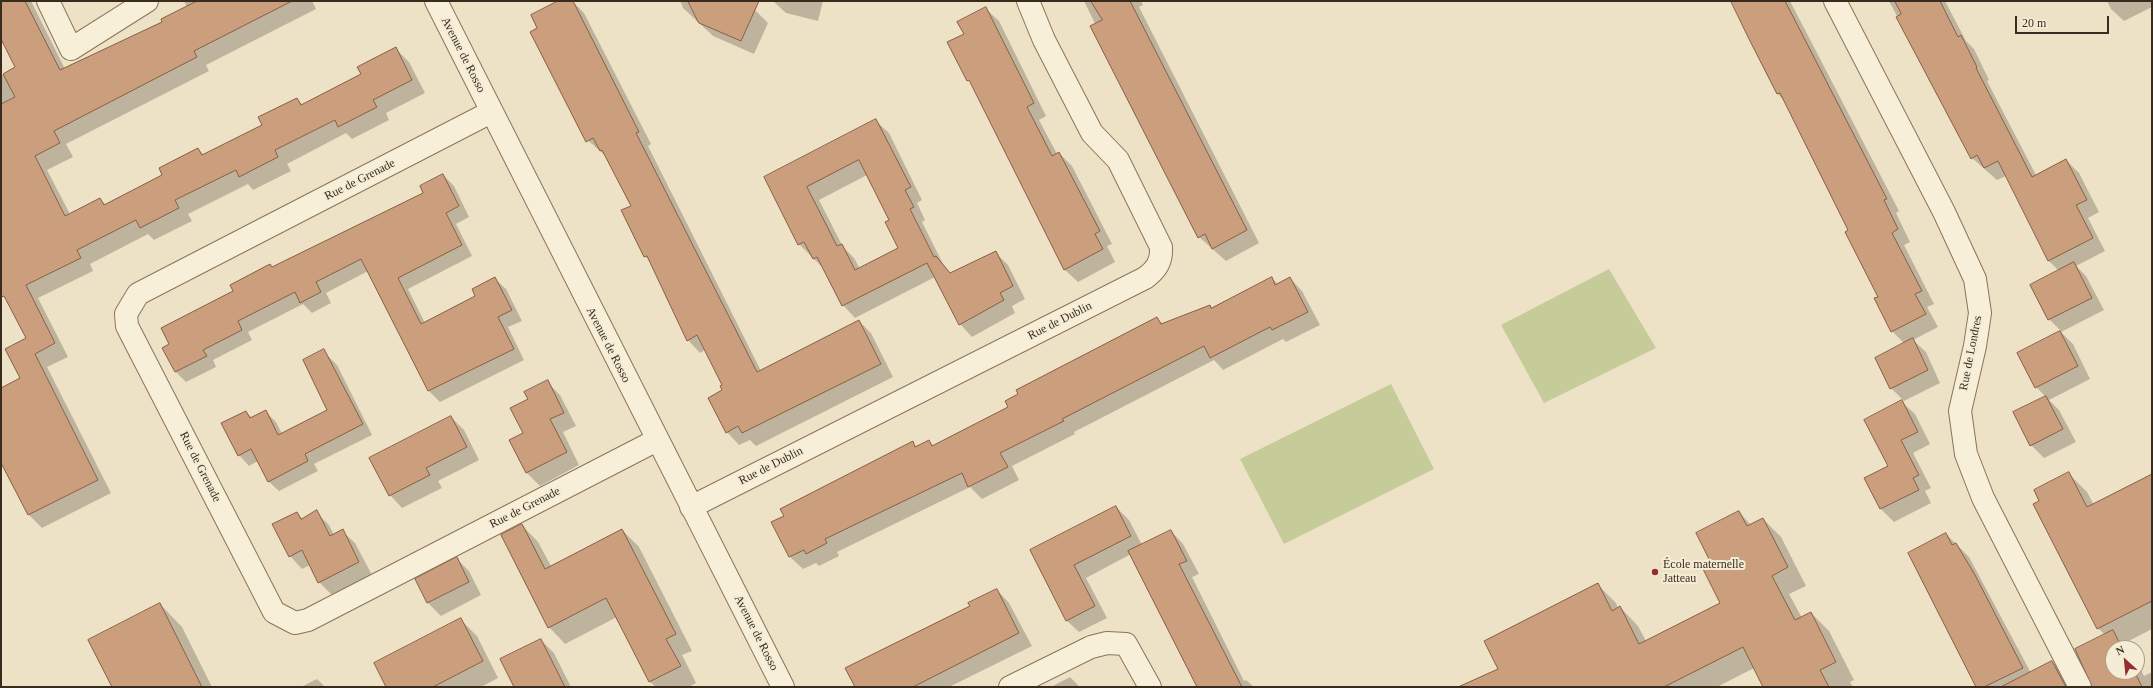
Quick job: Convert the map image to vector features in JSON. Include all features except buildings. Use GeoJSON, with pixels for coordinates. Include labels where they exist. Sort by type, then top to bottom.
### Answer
{"type":"FeatureCollection","features":[{"type":"Feature","properties":{"kind":"street"},"geometry":{"type":"LineString","coordinates":[[48,1],[71,49],[146,1]]}},
{"type":"Feature","properties":{"kind":"street","name":"Avenue de Rosso"},"geometry":{"type":"LineString","coordinates":[[436,1],[783,687]]}},
{"type":"Feature","properties":{"kind":"street","name":"Rue de Dublin"},"geometry":{"type":"LineString","coordinates":[[691,507],[1145,278],[1159,264],[1162,256],[1161,247],[1121,166],[1118,160],[1092,132],[1044,40],[1028,1]]}},
{"type":"Feature","properties":{"kind":"street","name":"Rue de Londres"},"geometry":{"type":"LineString","coordinates":[[1835,1],[1944,212],[1975,279],[1980,313],[1975,346],[1960,411],[1966,454],[1983,498],[2080,687]]}},
{"type":"Feature","properties":{"kind":"street","name":"Rue de Grenade"},"geometry":{"type":"LineString","coordinates":[[492,112],[138,294],[126,314],[127,326],[274,612],[295,623],[308,620],[657,440]]}},
{"type":"Feature","properties":{"kind":"street"},"geometry":{"type":"LineString","coordinates":[[1010,687],[1091,647],[1107,643],[1126,644],[1150,687]]}},
{"type":"Feature","properties":{"kind":"green space"},"geometry":{"type":"Polygon","coordinates":[[[1609,269],[1656,348],[1544,403],[1501,325],[1609,269]]]}},
{"type":"Feature","properties":{"kind":"green space"},"geometry":{"type":"Polygon","coordinates":[[[1391,384],[1434,469],[1284,544],[1240,459],[1391,384]]]}},
{"type":"Feature","properties":{"kind":"place","name":"École maternelle Jatteau"},"geometry":{"type":"Point","coordinates":[1655,572]}}]}
